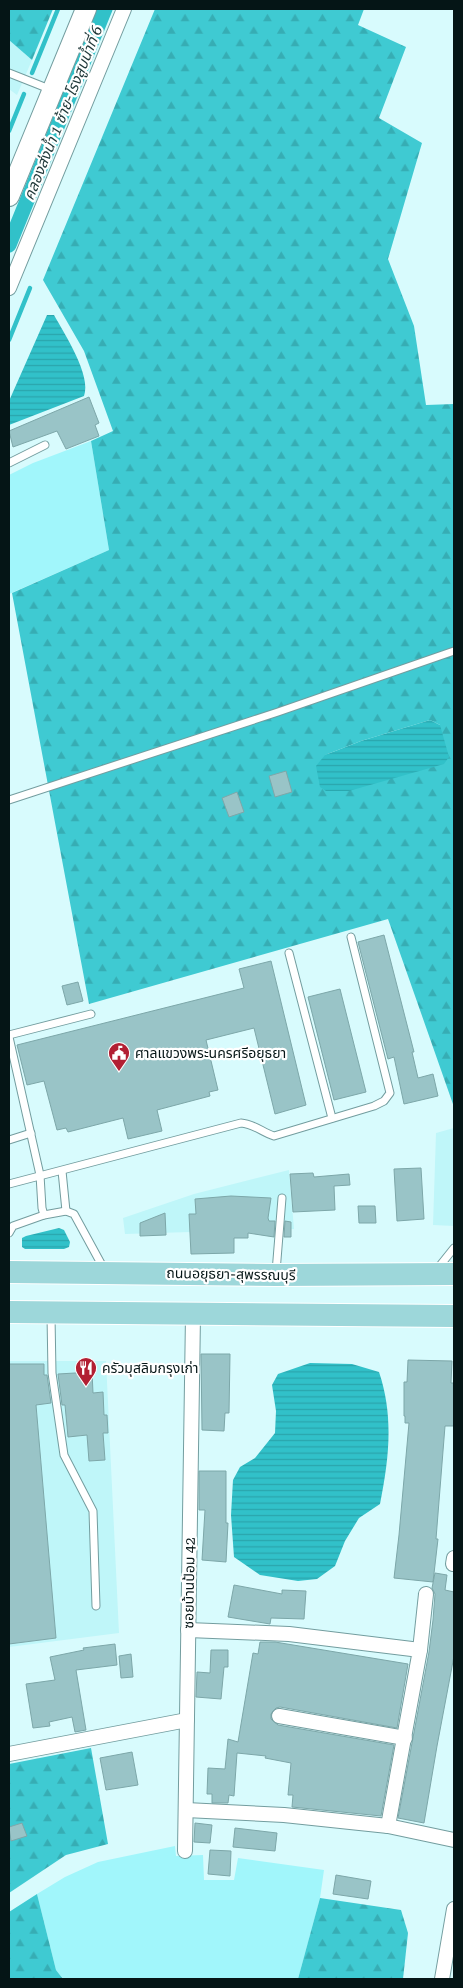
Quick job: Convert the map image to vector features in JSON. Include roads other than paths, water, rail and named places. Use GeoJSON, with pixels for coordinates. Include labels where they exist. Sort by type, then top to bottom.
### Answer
{"type":"FeatureCollection","features":[{"type":"Feature","properties":{"kind":"main road"},"geometry":{"type":"LineString","coordinates":[[9,196],[13,174],[52,90],[86,9]]}},
{"type":"Feature","properties":{"kind":"main road","name":"ถนนอยุธยา-สุพรรณบุรี"},"geometry":{"type":"LineString","coordinates":[[9,1272],[276,1275],[444,1274]]}},
{"type":"Feature","properties":{"kind":"main road"},"geometry":{"type":"LineString","coordinates":[[9,1312],[454,1316]]}},
{"type":"Feature","properties":{"kind":"street"},"geometry":{"type":"LineString","coordinates":[[9,288],[124,9]]}},
{"type":"Feature","properties":{"kind":"street","name":"ซอยบ้านป้อม 42"},"geometry":{"type":"LineString","coordinates":[[185,1851],[193,1315]]}},
{"type":"Feature","properties":{"kind":"street"},"geometry":{"type":"LineString","coordinates":[[388,1826],[420,1650],[426,1594]]}},
{"type":"Feature","properties":{"kind":"street"},"geometry":{"type":"LineString","coordinates":[[188,1630],[289,1634],[420,1650]]}},
{"type":"Feature","properties":{"kind":"street"},"geometry":{"type":"LineString","coordinates":[[279,1716],[405,1738]]}},
{"type":"Feature","properties":{"kind":"street"},"geometry":{"type":"LineString","coordinates":[[9,1754],[187,1720]]}},
{"type":"Feature","properties":{"kind":"street"},"geometry":{"type":"LineString","coordinates":[[186,1810],[284,1815],[388,1826],[454,1840]]}},
{"type":"Feature","properties":{"kind":"street"},"geometry":{"type":"LineString","coordinates":[[442,1979],[454,1909]]}},
{"type":"Feature","properties":{"kind":"lane"},"geometry":{"type":"LineString","coordinates":[[9,73],[52,90]]}},
{"type":"Feature","properties":{"kind":"lane"},"geometry":{"type":"LineString","coordinates":[[9,463],[45,445]]}},
{"type":"Feature","properties":{"kind":"lane"},"geometry":{"type":"LineString","coordinates":[[9,800],[278,712],[454,651]]}},
{"type":"Feature","properties":{"kind":"lane"},"geometry":{"type":"LineString","coordinates":[[9,1184],[241,1123],[251,1124],[274,1136],[374,1106],[384,1101],[390,1093],[352,937]]}},
{"type":"Feature","properties":{"kind":"lane"},"geometry":{"type":"LineString","coordinates":[[289,952],[332,1118]]}},
{"type":"Feature","properties":{"kind":"lane"},"geometry":{"type":"LineString","coordinates":[[44,1216],[40,1175],[9,1036],[91,1014]]}},
{"type":"Feature","properties":{"kind":"lane"},"geometry":{"type":"LineString","coordinates":[[9,1140],[31,1133]]}},
{"type":"Feature","properties":{"kind":"lane"},"geometry":{"type":"LineString","coordinates":[[62,1171],[66,1211]]}},
{"type":"Feature","properties":{"kind":"lane"},"geometry":{"type":"LineString","coordinates":[[276,1275],[282,1198]]}},
{"type":"Feature","properties":{"kind":"lane"},"geometry":{"type":"LineString","coordinates":[[9,1233],[13,1226],[44,1216],[66,1211],[74,1214],[105,1272]]}},
{"type":"Feature","properties":{"kind":"lane"},"geometry":{"type":"LineString","coordinates":[[444,1274],[454,1248]]}},
{"type":"Feature","properties":{"kind":"lane"},"geometry":{"type":"LineString","coordinates":[[50,1313],[52,1373],[64,1455],[93,1511],[96,1606]]}},
{"type":"Feature","properties":{"kind":"waterway"},"geometry":{"type":"LineString","coordinates":[[32,73],[58,9]]}},
{"type":"Feature","properties":{"kind":"waterway","name":"คลองส่งน้ำ 1 ซ้าย-โรงสูบน้ำที่ 6"},"geometry":{"type":"LineString","coordinates":[[9,245],[105,9]]}},
{"type":"Feature","properties":{"kind":"waterway"},"geometry":{"type":"LineString","coordinates":[[9,131],[24,94]]}},
{"type":"Feature","properties":{"kind":"waterway"},"geometry":{"type":"LineString","coordinates":[[9,340],[30,288]]}},
{"type":"Feature","properties":{"kind":"place","name":"ศาลแขวงพระนครศรีอยุธยา"},"geometry":{"type":"Point","coordinates":[119,1072]}},
{"type":"Feature","properties":{"kind":"place","name":"ครัวมุสลิมกรุงเก่า"},"geometry":{"type":"Point","coordinates":[86,1387]}}]}
